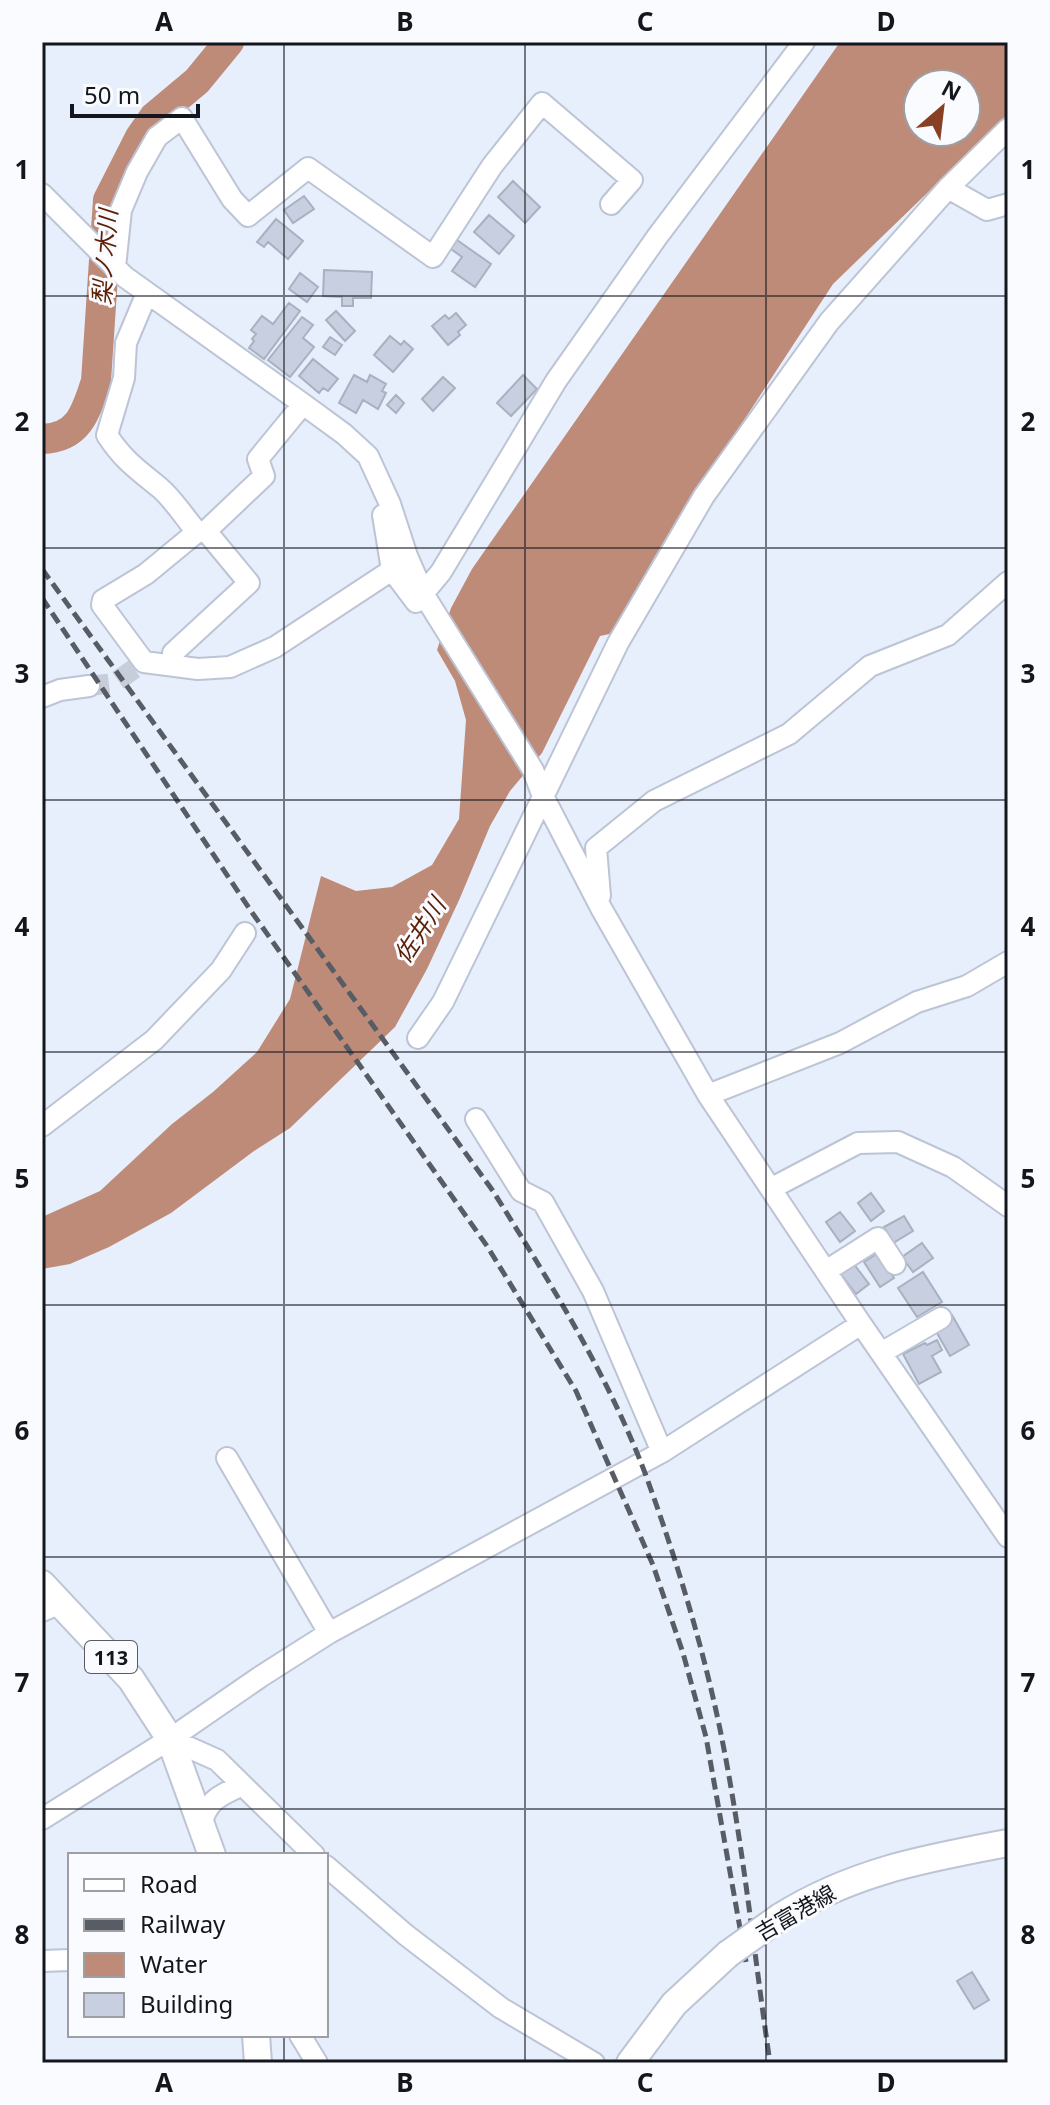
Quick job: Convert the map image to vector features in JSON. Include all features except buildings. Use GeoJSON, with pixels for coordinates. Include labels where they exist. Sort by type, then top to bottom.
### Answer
{"type":"FeatureCollection","features":[{"type":"Feature","properties":{"kind":"main road","name":"113"},"geometry":{"type":"LineString","coordinates":[[42,1584],[52,1607],[131,1679],[170,1739],[211,1853]]}},
{"type":"Feature","properties":{"kind":"main road","name":"吉富港線"},"geometry":{"type":"LineString","coordinates":[[630,2063],[674,2004],[728,1954],[816,1895],[868,1874],[1008,1843]]}},
{"type":"Feature","properties":{"kind":"main road"},"geometry":{"type":"LineString","coordinates":[[256,2037],[258,2063]]}},
{"type":"Feature","properties":{"kind":"street"},"geometry":{"type":"LineString","coordinates":[[390,504],[382,508],[392,570],[416,602],[441,572],[556,381],[657,237],[804,42]]}},
{"type":"Feature","properties":{"kind":"street"},"geometry":{"type":"LineString","coordinates":[[115,267],[121,210],[137,172],[157,137],[182,118],[232,199],[248,216],[308,168],[433,257],[492,166],[542,103],[632,180],[611,204]]}},
{"type":"Feature","properties":{"kind":"street"},"geometry":{"type":"LineString","coordinates":[[418,1038],[443,1002],[540,786],[618,643],[704,496],[829,322],[948,188],[1008,129]]}},
{"type":"Feature","properties":{"kind":"street"},"geometry":{"type":"LineString","coordinates":[[948,188],[987,210],[1008,204]]}},
{"type":"Feature","properties":{"kind":"street"},"geometry":{"type":"LineString","coordinates":[[42,194],[115,267],[147,293],[344,434],[368,456],[390,504],[424,595],[540,786],[601,908],[708,1095],[861,1324],[1006,1530]]}},
{"type":"Feature","properties":{"kind":"street"},"geometry":{"type":"LineString","coordinates":[[147,293],[126,343],[124,378],[107,435],[117,450],[143,477],[162,489],[249,583],[173,653]]}},
{"type":"Feature","properties":{"kind":"street"},"geometry":{"type":"LineString","coordinates":[[303,404],[258,459],[264,476],[202,532],[146,574],[103,600],[102,605],[144,662],[198,669],[230,667],[275,647],[392,570]]}},
{"type":"Feature","properties":{"kind":"street"},"geometry":{"type":"LineString","coordinates":[[601,908],[596,848],[654,801],[789,734],[870,666],[948,635],[1008,582]]}},
{"type":"Feature","properties":{"kind":"street"},"geometry":{"type":"LineString","coordinates":[[42,697],[60,690],[89,686]]}},
{"type":"Feature","properties":{"kind":"street"},"geometry":{"type":"LineString","coordinates":[[42,1126],[154,1040],[221,970],[245,933]]}},
{"type":"Feature","properties":{"kind":"street"},"geometry":{"type":"LineString","coordinates":[[708,1095],[840,1043],[917,1002],[967,986],[1008,962]]}},
{"type":"Feature","properties":{"kind":"street"},"geometry":{"type":"LineString","coordinates":[[476,1119],[521,1191],[543,1202],[593,1291],[662,1452]]}},
{"type":"Feature","properties":{"kind":"street"},"geometry":{"type":"LineString","coordinates":[[772,1188],[858,1143],[898,1142],[953,1167],[1008,1206]]}},
{"type":"Feature","properties":{"kind":"street"},"geometry":{"type":"LineString","coordinates":[[826,1271],[878,1238],[895,1264]]}},
{"type":"Feature","properties":{"kind":"street"},"geometry":{"type":"LineString","coordinates":[[881,1353],[941,1318]]}},
{"type":"Feature","properties":{"kind":"street"},"geometry":{"type":"LineString","coordinates":[[42,1819],[170,1739],[329,1633],[662,1452],[861,1324]]}},
{"type":"Feature","properties":{"kind":"street"},"geometry":{"type":"LineString","coordinates":[[227,1458],[329,1633]]}},
{"type":"Feature","properties":{"kind":"street"},"geometry":{"type":"LineString","coordinates":[[170,1739],[217,1760],[312,1853]]}},
{"type":"Feature","properties":{"kind":"street"},"geometry":{"type":"LineString","coordinates":[[201,1824],[206,1806],[242,1785]]}},
{"type":"Feature","properties":{"kind":"street"},"geometry":{"type":"LineString","coordinates":[[328,1868],[406,1935],[501,2008],[594,2063]]}},
{"type":"Feature","properties":{"kind":"street"},"geometry":{"type":"LineString","coordinates":[[42,1961],[68,1960]]}},
{"type":"Feature","properties":{"kind":"street"},"geometry":{"type":"LineString","coordinates":[[301,2037],[317,2063]]}},
{"type":"Feature","properties":{"kind":"water","name":"佐井川"},"geometry":{"type":"Polygon","coordinates":[[[840,42],[1008,42],[1008,115],[982,140],[982,68],[902,68],[902,148],[974,148],[833,284],[655,556],[614,633],[600,636],[542,753],[510,791],[490,826],[427,969],[395,1027],[290,1128],[171,1213],[109,1247],[70,1264],[42,1269],[42,1217],[100,1191],[172,1124],[257,1052],[290,999],[321,876],[356,891],[392,887],[432,865],[459,819],[466,720],[455,681],[437,650],[451,608],[472,569],[840,42]]]}},
{"type":"Feature","properties":{"kind":"waterway","name":"梨ノ木川"},"geometry":{"type":"LineString","coordinates":[[42,439],[65,434],[73,428],[89,403],[96,381],[108,200],[140,137],[154,117],[197,81],[229,42]]}},
{"type":"Feature","properties":{"kind":"tunnel"},"geometry":{"type":"LineString","coordinates":[[89,686],[114,683],[144,662]]}},
{"type":"Feature","properties":{"kind":"railway"},"geometry":{"type":"LineString","coordinates":[[42,569],[493,1191],[556,1293],[613,1399],[645,1473],[667,1537],[714,1701],[736,1816],[770,2063]]}},
{"type":"Feature","properties":{"kind":"railway"},"geometry":{"type":"LineString","coordinates":[[42,598],[251,911],[487,1246],[576,1391],[653,1565],[683,1653],[706,1737],[746,1962]]}}]}
